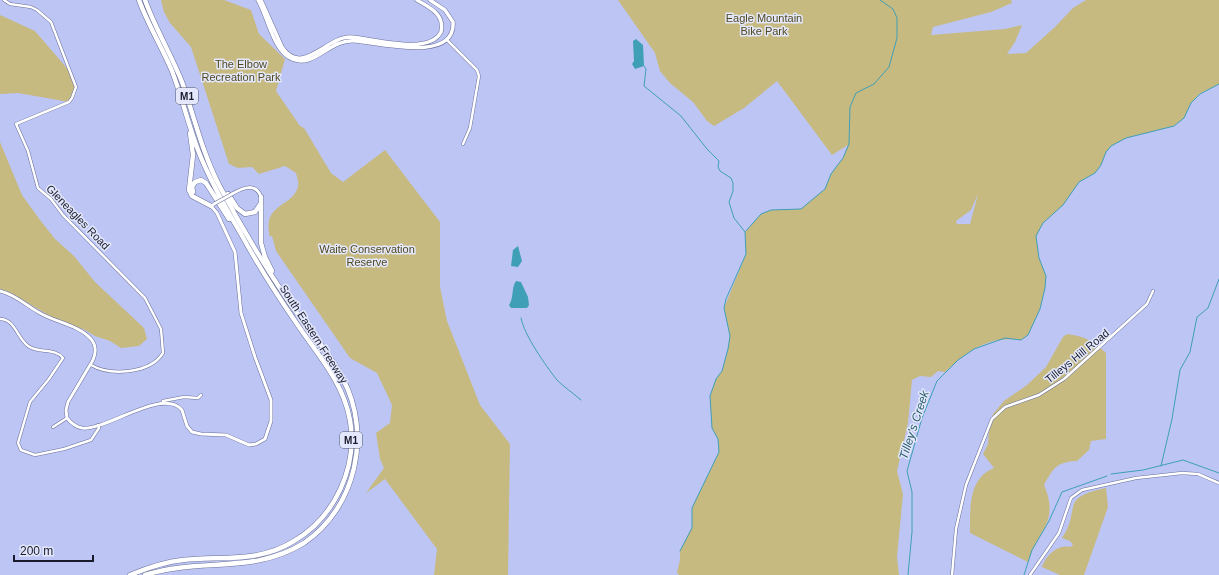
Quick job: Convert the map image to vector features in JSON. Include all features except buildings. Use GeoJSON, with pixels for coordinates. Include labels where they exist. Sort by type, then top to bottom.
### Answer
{"type":"FeatureCollection","features":[{"type":"Feature","properties":{"kind":"highway","name":"South Eastern Freeway"},"geometry":{"type":"LineString","coordinates":[[144,0],[176,67],[202,143],[219,184],[263,261],[293,309],[339,372],[353,404],[357,432],[357,453],[353,474],[342,500],[326,523],[313,536],[281,556],[254,564],[184,566],[145,575]]}},
{"type":"Feature","properties":{"kind":"highway","name":"South Eastern Freeway"},"geometry":{"type":"LineString","coordinates":[[130,575],[170,562],[241,559],[261,555],[281,548],[305,534],[316,525],[333,502],[345,477],[349,464],[351,436],[347,408],[343,394],[330,370],[296,323],[240,233],[206,169],[176,82],[139,2]]}},
{"type":"Feature","properties":{"kind":"highway"},"geometry":{"type":"LineString","coordinates":[[176,82],[193,147],[189,190],[192,196],[213,205]]}},
{"type":"Feature","properties":{"kind":"highway"},"geometry":{"type":"LineString","coordinates":[[202,143],[226,191],[241,212],[248,214],[255,212],[260,207],[261,197]]}},
{"type":"Feature","properties":{"kind":"highway"},"geometry":{"type":"LineString","coordinates":[[213,205],[193,192],[192,187],[195,182],[201,180],[206,183],[240,233]]}},
{"type":"Feature","properties":{"kind":"highway"},"geometry":{"type":"LineString","coordinates":[[261,197],[260,238],[263,250],[293,309]]}},
{"type":"Feature","properties":{"kind":"main road"},"geometry":{"type":"LineString","coordinates":[[258,0],[278,46],[286,56],[295,60],[305,61],[315,58],[334,44],[347,40],[392,46],[426,47],[440,45],[447,40],[453,28],[450,16],[442,7],[430,0]]}},
{"type":"Feature","properties":{"kind":"main road"},"geometry":{"type":"LineString","coordinates":[[261,0],[282,47],[287,53],[296,58],[309,57],[333,41],[342,38],[392,43],[428,43],[436,39],[440,33],[442,23],[439,15],[417,0]]}},
{"type":"Feature","properties":{"kind":"main road"},"geometry":{"type":"LineString","coordinates":[[440,33],[447,40]]}},
{"type":"Feature","properties":{"kind":"main road"},"geometry":{"type":"LineString","coordinates":[[436,39],[440,42],[447,40]]}},
{"type":"Feature","properties":{"kind":"street","name":"Gleneagles Road"},"geometry":{"type":"LineString","coordinates":[[4,0],[10,4],[31,7],[51,22],[76,87],[69,102],[16,124],[28,151],[37,186],[145,298],[161,330],[163,351],[160,357],[150,364],[118,372],[91,365]]}},
{"type":"Feature","properties":{"kind":"street"},"geometry":{"type":"LineString","coordinates":[[447,40],[477,70],[479,76],[470,128],[463,144]]}},
{"type":"Feature","properties":{"kind":"street"},"geometry":{"type":"LineString","coordinates":[[0,291],[16,298],[40,313],[85,334],[92,341],[95,348],[95,355],[91,365],[68,402],[66,412],[67,418],[76,426],[82,428],[152,406],[173,404],[180,407],[188,427],[194,433],[226,435],[247,445],[256,444],[262,441],[269,427],[271,400],[254,357],[241,313],[235,252],[213,205],[243,188],[249,187],[257,190],[261,197]]}},
{"type":"Feature","properties":{"kind":"street","name":"Tilleys Hill Road"},"geometry":{"type":"LineString","coordinates":[[952,575],[956,529],[966,485],[992,419],[1005,407],[1039,395],[1064,380],[1147,304],[1153,291]]}},
{"type":"Feature","properties":{"kind":"street"},"geometry":{"type":"LineString","coordinates":[[0,319],[5,319],[12,324],[21,340],[34,350],[53,351],[62,358],[49,379],[30,402],[18,443],[21,450],[35,455],[46,454],[81,444],[91,440],[99,428],[98,424]]}},
{"type":"Feature","properties":{"kind":"street"},"geometry":{"type":"LineString","coordinates":[[162,404],[163,401],[174,398],[198,398],[201,395]]}},
{"type":"Feature","properties":{"kind":"street"},"geometry":{"type":"LineString","coordinates":[[53,427],[67,418]]}},
{"type":"Feature","properties":{"kind":"street"},"geometry":{"type":"LineString","coordinates":[[1030,575],[1059,533],[1071,498],[1082,490],[1136,478],[1182,473],[1198,474],[1219,483]]}},
{"type":"Feature","properties":{"kind":"green space","name":"Waite Conservation Reserve"},"geometry":{"type":"Polygon","coordinates":[[[161,0],[224,0],[251,10],[259,34],[285,59],[276,91],[300,126],[304,128],[331,173],[343,182],[385,150],[440,222],[440,287],[447,321],[480,405],[510,444],[508,575],[434,575],[437,549],[385,479],[366,493],[384,468],[380,459],[376,433],[390,423],[392,405],[377,373],[350,358],[276,251],[272,236],[270,237],[268,226],[270,218],[274,211],[295,193],[298,184],[296,173],[285,166],[259,174],[252,167],[238,168],[229,164],[191,47],[170,23],[164,12],[161,0]]]}},
{"type":"Feature","properties":{"kind":"green space","name":"Eagle Mountain Bike Park"},"geometry":{"type":"Polygon","coordinates":[[[618,0],[1011,0],[1012,3],[991,12],[933,27],[931,35],[1005,29],[1022,25],[1015,42],[1007,54],[1026,53],[1055,27],[1073,8],[1086,0],[1219,0],[1219,84],[1199,94],[1191,103],[1184,118],[1174,126],[1126,138],[1111,146],[1106,152],[1101,165],[1095,173],[1079,182],[1063,205],[1043,223],[1036,236],[1039,258],[1046,276],[1045,288],[1040,309],[1028,335],[1021,340],[999,340],[980,346],[962,357],[945,372],[938,371],[931,377],[920,376],[912,380],[908,423],[897,471],[903,494],[897,557],[899,575],[679,575],[677,572],[680,560],[680,551],[692,527],[692,508],[719,452],[718,439],[712,428],[710,396],[716,379],[722,371],[728,349],[730,336],[724,308],[746,254],[745,232],[761,214],[771,210],[801,209],[825,189],[831,174],[843,158],[848,145],[832,155],[777,81],[744,108],[714,126],[707,121],[693,102],[670,83],[660,71],[655,53],[618,0]],[[978,194],[971,210],[956,221],[957,224],[970,224],[978,194]]]}},
{"type":"Feature","properties":{"kind":"green space"},"geometry":{"type":"Polygon","coordinates":[[[0,15],[35,31],[71,73],[76,87],[75,93],[69,102],[18,93],[0,94],[0,15]]]}},
{"type":"Feature","properties":{"kind":"green space"},"geometry":{"type":"Polygon","coordinates":[[[0,142],[22,195],[40,220],[55,239],[74,256],[95,282],[144,328],[147,339],[139,346],[121,348],[110,341],[50,316],[11,293],[0,289],[0,142]]]}},
{"type":"Feature","properties":{"kind":"green space"},"geometry":{"type":"Polygon","coordinates":[[[1067,334],[1079,336],[1088,340],[1097,345],[1106,353],[1106,439],[1091,441],[1089,450],[1077,461],[1060,464],[1044,485],[1050,508],[1049,517],[1028,562],[970,533],[972,496],[979,479],[994,468],[983,454],[988,444],[989,427],[993,414],[1004,401],[1027,385],[1046,367],[1063,337],[1067,334]]]}},
{"type":"Feature","properties":{"kind":"green space"},"geometry":{"type":"Polygon","coordinates":[[[1106,488],[1108,507],[1084,575],[1060,575],[1042,567],[1049,555],[1056,549],[1061,547],[1070,547],[1073,545],[1070,541],[1062,538],[1068,528],[1076,500],[1091,492],[1106,488]]]}},
{"type":"Feature","properties":{"kind":"water"},"geometry":{"type":"Polygon","coordinates":[[[636,39],[643,45],[644,66],[635,69],[632,64],[634,61],[633,41],[636,39]]]}},
{"type":"Feature","properties":{"kind":"water"},"geometry":{"type":"Polygon","coordinates":[[[518,246],[522,261],[518,267],[511,266],[513,250],[518,246]]]}},
{"type":"Feature","properties":{"kind":"water"},"geometry":{"type":"Polygon","coordinates":[[[516,281],[521,282],[528,297],[529,305],[527,308],[511,308],[509,305],[516,281]]]}},
{"type":"Feature","properties":{"kind":"waterway"},"geometry":{"type":"LineString","coordinates":[[746,231],[761,214],[771,210],[801,209],[825,189],[831,174],[843,158],[849,144],[850,107],[856,93],[874,84],[889,67],[897,38],[897,18],[893,9],[880,0]]}},
{"type":"Feature","properties":{"kind":"waterway"},"geometry":{"type":"LineString","coordinates":[[644,66],[646,69],[644,86],[681,116],[707,149],[719,161],[718,167],[720,171],[731,178],[733,183],[733,191],[729,202],[734,218],[745,232],[746,254],[726,299],[724,308],[730,336],[728,349],[722,371],[716,379],[710,396],[712,428],[718,439],[719,452],[692,508],[692,528],[680,551]]}},
{"type":"Feature","properties":{"kind":"waterway","name":"Tilley's Creek"},"geometry":{"type":"LineString","coordinates":[[908,575],[912,532],[912,492],[907,471],[922,418],[937,381],[958,360],[974,349],[1005,338],[1021,340],[1028,335],[1040,309],[1046,276],[1039,258],[1036,236],[1043,223],[1063,205],[1079,182],[1095,173],[1101,165],[1106,152],[1111,146],[1126,138],[1174,126],[1184,118],[1191,103],[1200,94],[1219,84]]}},
{"type":"Feature","properties":{"kind":"waterway"},"geometry":{"type":"LineString","coordinates":[[1161,466],[1172,419],[1180,370],[1190,352],[1197,317],[1208,308],[1219,279]]}},
{"type":"Feature","properties":{"kind":"waterway"},"geometry":{"type":"LineString","coordinates":[[521,318],[526,333],[552,374],[560,383],[581,400]]}},
{"type":"Feature","properties":{"kind":"waterway"},"geometry":{"type":"LineString","coordinates":[[1111,474],[1143,470],[1183,460],[1219,473]]}},
{"type":"Feature","properties":{"kind":"waterway"},"geometry":{"type":"LineString","coordinates":[[1024,575],[1032,550],[1049,521],[1062,492],[1107,476]]}},
{"type":"Feature","properties":{"kind":"park label","name":"The Elbow Recreation Park"},"geometry":{"type":"Point","coordinates":[241,70]}}]}
